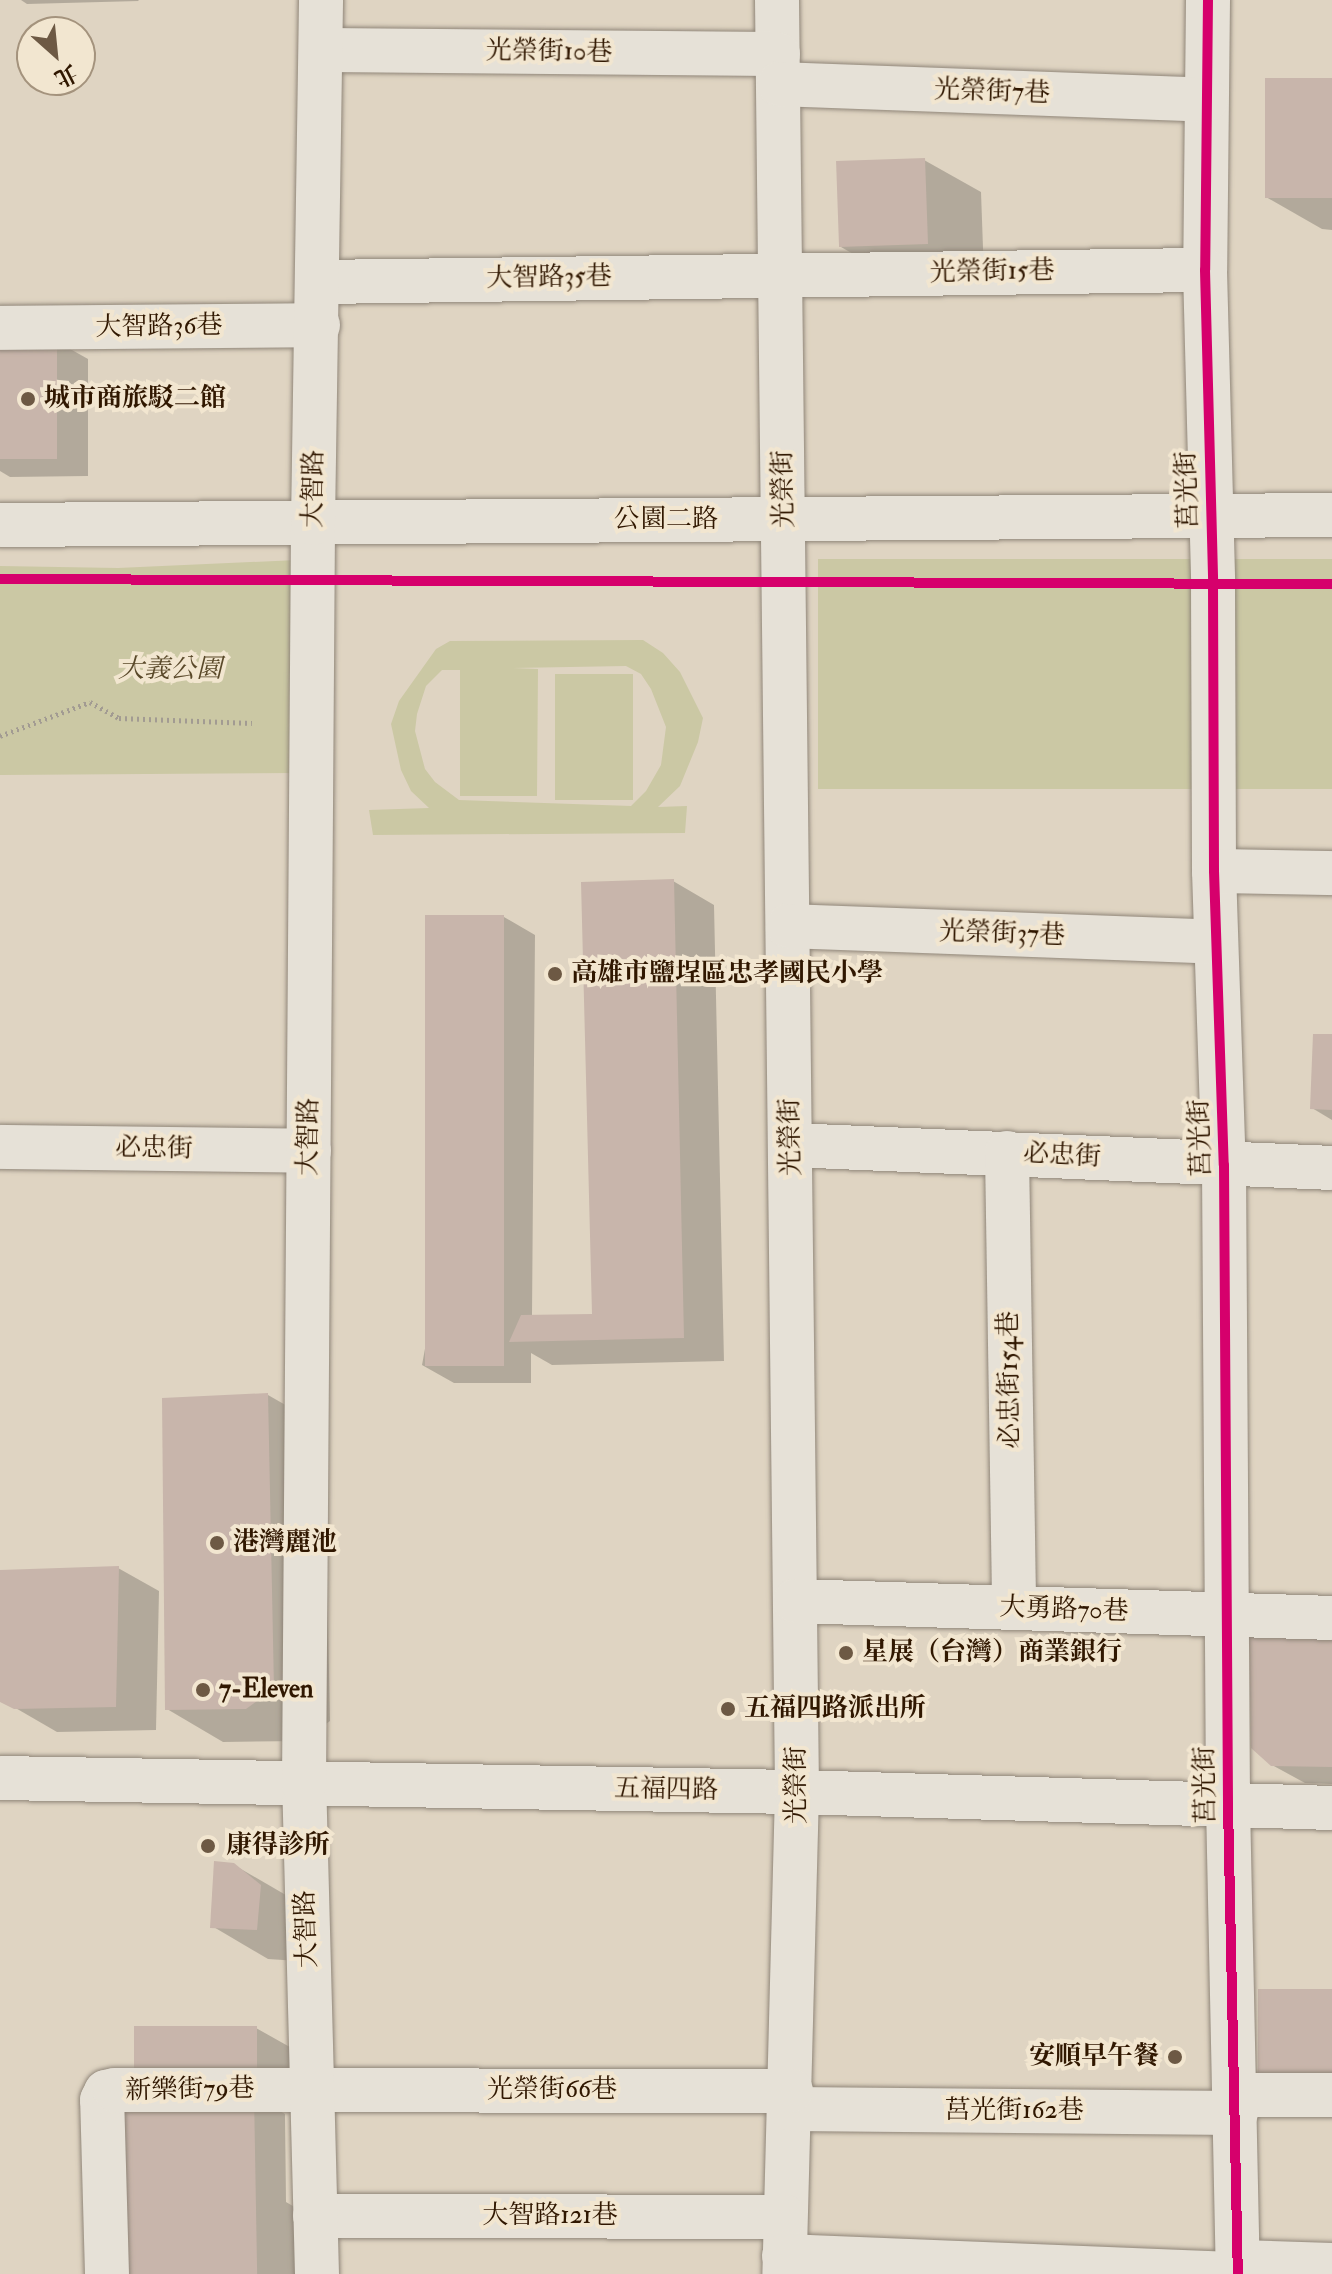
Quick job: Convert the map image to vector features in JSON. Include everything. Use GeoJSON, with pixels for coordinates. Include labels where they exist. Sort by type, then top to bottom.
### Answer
{"type":"FeatureCollection","features":[{"type":"Feature","properties":{"kind":"street","name":"大智路"},"geometry":{"type":"LineString","coordinates":[[317,2274],[304,1785],[313,523],[321,0]]}},
{"type":"Feature","properties":{"kind":"street","name":"光榮街"},"geometry":{"type":"LineString","coordinates":[[777,0],[797,1792],[791,2100],[784,2249]]}},
{"type":"Feature","properties":{"kind":"street","name":"莒光街"},"geometry":{"type":"LineString","coordinates":[[1208,0],[1205,270],[1214,871],[1224,1165],[1228,1804],[1236,2104],[1234,2270]]}},
{"type":"Feature","properties":{"kind":"street","name":"光榮街10巷"},"geometry":{"type":"LineString","coordinates":[[321,50],[779,69]]}},
{"type":"Feature","properties":{"kind":"street","name":"光榮街7巷"},"geometry":{"type":"LineString","coordinates":[[779,69],[1206,100]]}},
{"type":"Feature","properties":{"kind":"street","name":"光榮街15巷"},"geometry":{"type":"LineString","coordinates":[[779,274],[1205,270]]}},
{"type":"Feature","properties":{"kind":"street","name":"大智路35巷"},"geometry":{"type":"LineString","coordinates":[[319,282],[779,274]]}},
{"type":"Feature","properties":{"kind":"street","name":"大智路36巷"},"geometry":{"type":"LineString","coordinates":[[0,328],[318,325]]}},
{"type":"Feature","properties":{"kind":"street","name":"公園二路"},"geometry":{"type":"LineString","coordinates":[[0,525],[1332,515]]}},
{"type":"Feature","properties":{"kind":"street"},"geometry":{"type":"LineString","coordinates":[[1214,871],[1332,873]]}},
{"type":"Feature","properties":{"kind":"street","name":"光榮街37巷"},"geometry":{"type":"LineString","coordinates":[[788,926],[1216,942]]}},
{"type":"Feature","properties":{"kind":"street","name":"必忠街"},"geometry":{"type":"LineString","coordinates":[[791,1145],[1332,1168]]}},
{"type":"Feature","properties":{"kind":"street","name":"必忠街"},"geometry":{"type":"LineString","coordinates":[[0,1147],[309,1151]]}},
{"type":"Feature","properties":{"kind":"street","name":"必忠街154巷"},"geometry":{"type":"LineString","coordinates":[[1007,1153],[1014,1608]]}},
{"type":"Feature","properties":{"kind":"street","name":"大勇路70巷"},"geometry":{"type":"LineString","coordinates":[[795,1601],[1332,1618]]}},
{"type":"Feature","properties":{"kind":"street","name":"五福四路"},"geometry":{"type":"LineString","coordinates":[[0,1778],[797,1792],[1332,1808]]}},
{"type":"Feature","properties":{"kind":"street","name":"光榮街66巷"},"geometry":{"type":"LineString","coordinates":[[312,2088],[791,2100]]}},
{"type":"Feature","properties":{"kind":"street","name":"新樂街79巷"},"geometry":{"type":"LineString","coordinates":[[107,2274],[102,2100],[106,2092],[312,2088]]}},
{"type":"Feature","properties":{"kind":"street","name":"莒光街162巷"},"geometry":{"type":"LineString","coordinates":[[791,2100],[1236,2104],[1332,2095]]}},
{"type":"Feature","properties":{"kind":"street","name":"大智路121巷"},"geometry":{"type":"LineString","coordinates":[[315,2216],[784,2249],[1234,2270],[1332,2265]]}},
{"type":"Feature","properties":{"kind":"path"},"geometry":{"type":"LineString","coordinates":[[0,736],[90,702],[119,718],[252,723]]}},
{"type":"Feature","properties":{"kind":"green space"},"geometry":{"type":"Polygon","coordinates":[[[818,559],[1332,559],[1332,789],[818,789],[818,559]]]}},
{"type":"Feature","properties":{"kind":"green space","name":"大義公園"},"geometry":{"type":"Polygon","coordinates":[[[297,560],[294,773],[0,775],[0,566],[118,568],[297,560]]]}},
{"type":"Feature","properties":{"kind":"green space"},"geometry":{"type":"Polygon","coordinates":[[[643,640],[663,653],[680,672],[703,718],[698,742],[680,786],[658,807],[687,806],[685,833],[373,835],[369,810],[429,808],[411,791],[401,770],[391,724],[399,701],[436,649],[450,641],[643,640]],[[626,666],[513,668],[538,669],[537,796],[460,796],[460,670],[442,670],[426,686],[417,714],[415,731],[425,769],[435,782],[459,800],[631,806],[646,791],[661,765],[666,727],[651,689],[641,674],[626,666]]]}},
{"type":"Feature","properties":{"kind":"green space"},"geometry":{"type":"Polygon","coordinates":[[[555,674],[633,674],[633,800],[555,800],[555,674]]]}},
{"type":"Feature","properties":{"kind":"building"},"geometry":{"type":"Polygon","coordinates":[[[1265,78],[1332,78],[1332,198],[1265,198],[1265,78]]]}},
{"type":"Feature","properties":{"kind":"building"},"geometry":{"type":"Polygon","coordinates":[[[925,158],[928,244],[839,247],[836,161],[925,158]]]}},
{"type":"Feature","properties":{"kind":"building","name":"城市商旅駁二館"},"geometry":{"type":"Polygon","coordinates":[[[0,339],[57,339],[57,459],[0,459],[0,339]]]}},
{"type":"Feature","properties":{"kind":"building"},"geometry":{"type":"Polygon","coordinates":[[[674,879],[684,1338],[509,1342],[521,1315],[592,1314],[581,882],[674,879]]]}},
{"type":"Feature","properties":{"kind":"building"},"geometry":{"type":"Polygon","coordinates":[[[425,915],[504,915],[504,1366],[425,1366],[425,915]]]}},
{"type":"Feature","properties":{"kind":"building"},"geometry":{"type":"Polygon","coordinates":[[[1313,1034],[1332,1034],[1332,1110],[1310,1109],[1313,1034]]]}},
{"type":"Feature","properties":{"kind":"building","name":"港灣麗池"},"geometry":{"type":"Polygon","coordinates":[[[268,1393],[274,1689],[246,1709],[165,1710],[162,1398],[268,1393]]]}},
{"type":"Feature","properties":{"kind":"building"},"geometry":{"type":"Polygon","coordinates":[[[119,1566],[116,1707],[14,1709],[0,1702],[0,1570],[119,1566]]]}},
{"type":"Feature","properties":{"kind":"building"},"geometry":{"type":"Polygon","coordinates":[[[1332,1632],[1332,1767],[1271,1766],[1251,1748],[1249,1634],[1332,1632]]]}},
{"type":"Feature","properties":{"kind":"building"},"geometry":{"type":"Polygon","coordinates":[[[214,1861],[234,1863],[261,1885],[257,1930],[210,1928],[214,1861]]]}},
{"type":"Feature","properties":{"kind":"building"},"geometry":{"type":"Polygon","coordinates":[[[1258,1989],[1332,1989],[1332,2074],[1258,2074],[1258,1989]]]}},
{"type":"Feature","properties":{"kind":"building"},"geometry":{"type":"Polygon","coordinates":[[[134,2026],[257,2026],[257,2076],[134,2076],[134,2026]]]}},
{"type":"Feature","properties":{"kind":"building"},"geometry":{"type":"Polygon","coordinates":[[[254,2094],[257,2274],[111,2274],[108,2097],[254,2094]]]}},
{"type":"Feature","properties":{"kind":"cycle path"},"geometry":{"type":"LineString","coordinates":[[1208,0],[1205,270],[1213,584],[1214,871],[1224,1165],[1228,1804],[1238,2274]]}},
{"type":"Feature","properties":{"kind":"cycle path"},"geometry":{"type":"LineString","coordinates":[[0,579],[1332,584]]}},
{"type":"Feature","properties":{"kind":"place","name":"城市商旅駁二館"},"geometry":{"type":"Point","coordinates":[28,399]}},
{"type":"Feature","properties":{"kind":"place","name":"高雄市鹽埕區忠孝國民小學"},"geometry":{"type":"Point","coordinates":[555,974]}},
{"type":"Feature","properties":{"kind":"place","name":"港灣麗池"},"geometry":{"type":"Point","coordinates":[217,1543]}},
{"type":"Feature","properties":{"kind":"place","name":"星展（台灣）商業銀行"},"geometry":{"type":"Point","coordinates":[846,1653]}},
{"type":"Feature","properties":{"kind":"place","name":"7-Eleven"},"geometry":{"type":"Point","coordinates":[203,1690]}},
{"type":"Feature","properties":{"kind":"place","name":"五福四路派出所"},"geometry":{"type":"Point","coordinates":[728,1709]}},
{"type":"Feature","properties":{"kind":"place","name":"康得診所"},"geometry":{"type":"Point","coordinates":[208,1846]}},
{"type":"Feature","properties":{"kind":"place","name":"安順早午餐"},"geometry":{"type":"Point","coordinates":[1175,2057]}}]}
